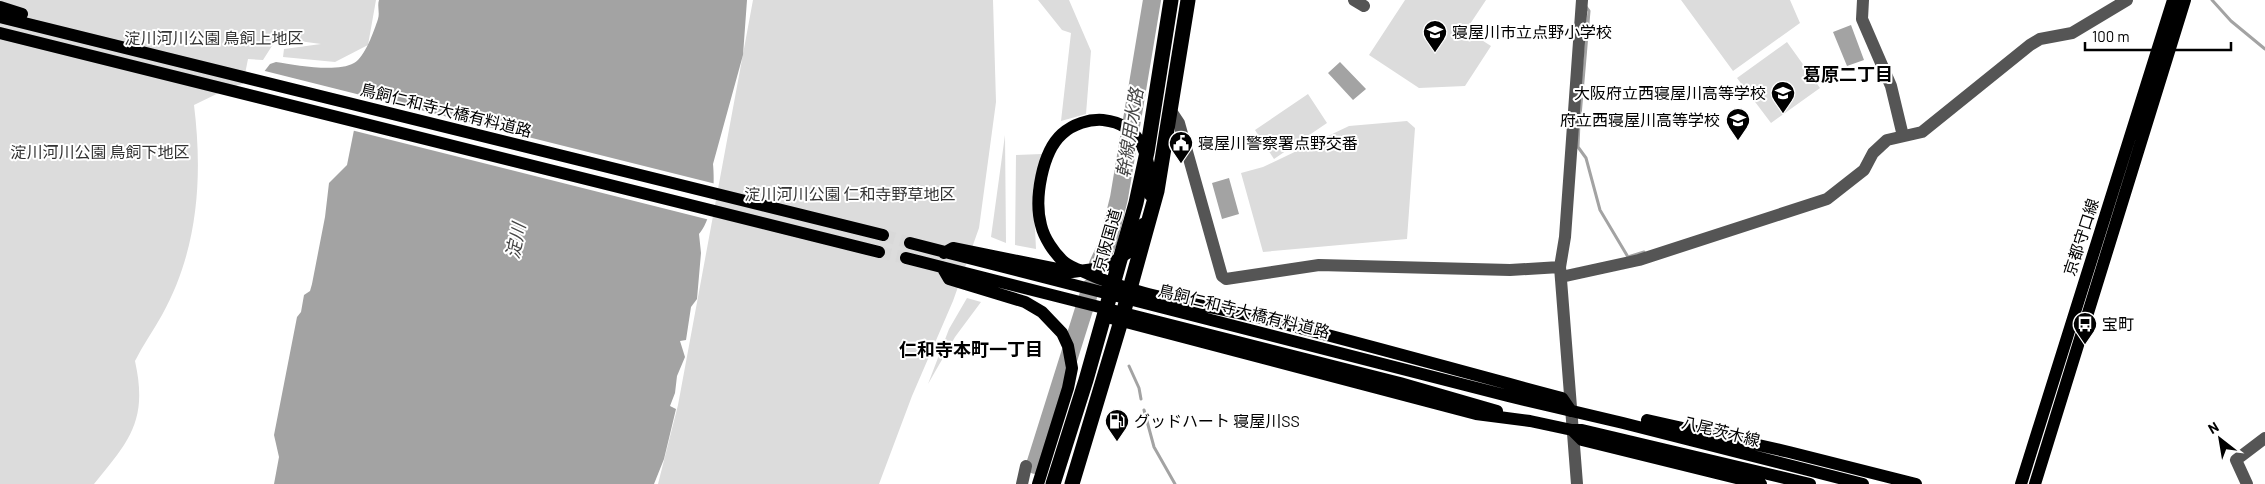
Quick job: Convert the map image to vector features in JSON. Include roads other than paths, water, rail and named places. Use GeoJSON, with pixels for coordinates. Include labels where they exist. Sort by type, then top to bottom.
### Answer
{"type":"FeatureCollection","features":[{"type":"Feature","properties":{"kind":"highway","name":"京阪国道"},"geometry":{"type":"LineString","coordinates":[[1053,484],[1086,380],[1136,203],[1147,152],[1171,0]]}},
{"type":"Feature","properties":{"kind":"highway"},"geometry":{"type":"LineString","coordinates":[[1072,484],[1158,191],[1188,0]]}},
{"type":"Feature","properties":{"kind":"main road","name":"京都守口線"},"geometry":{"type":"LineString","coordinates":[[2021,484],[2173,0]]}},
{"type":"Feature","properties":{"kind":"main road","name":"京都守口線"},"geometry":{"type":"LineString","coordinates":[[2035,484],[2186,0]]}},
{"type":"Feature","properties":{"kind":"main road"},"geometry":{"type":"LineString","coordinates":[[0,7],[57,24],[64,33]]}},
{"type":"Feature","properties":{"kind":"main road","name":"鳥飼仁和寺大橋有料道路"},"geometry":{"type":"LineString","coordinates":[[0,17],[883,236]]}},
{"type":"Feature","properties":{"kind":"main road","name":"鳥飼仁和寺大橋有料道路"},"geometry":{"type":"LineString","coordinates":[[0,33],[879,252]]}},
{"type":"Feature","properties":{"kind":"main road"},"geometry":{"type":"LineString","coordinates":[[0,40],[48,51],[60,49]]}},
{"type":"Feature","properties":{"kind":"main road"},"geometry":{"type":"LineString","coordinates":[[944,253],[953,248],[1072,272],[1094,269],[1112,263],[1128,252],[1146,218],[1152,176],[1144,148],[1130,129],[1114,121],[1093,119],[1072,126],[1061,134],[1048,152],[1038,192],[1040,224],[1052,249],[1065,264],[1113,283],[1130,288],[1264,319],[1562,398],[1571,411]]}},
{"type":"Feature","properties":{"kind":"main road","name":"鳥飼仁和寺大橋有料道路"},"geometry":{"type":"LineString","coordinates":[[910,243],[1571,411]]}},
{"type":"Feature","properties":{"kind":"main road","name":"鳥飼仁和寺大橋有料道路"},"geometry":{"type":"LineString","coordinates":[[906,258],[1400,382],[1530,421]]}},
{"type":"Feature","properties":{"kind":"main road"},"geometry":{"type":"LineString","coordinates":[[942,267],[949,280],[1025,302],[1042,312],[1062,333],[1068,346],[1072,368],[1068,388],[1038,484]]}},
{"type":"Feature","properties":{"kind":"main road"},"geometry":{"type":"LineString","coordinates":[[1103,316],[1476,414],[1530,421]]}},
{"type":"Feature","properties":{"kind":"main road","name":"八尾茨木線"},"geometry":{"type":"LineString","coordinates":[[1571,411],[1863,484]]}},
{"type":"Feature","properties":{"kind":"main road"},"geometry":{"type":"LineString","coordinates":[[1623,423],[1633,418],[1685,428],[1916,484]]}},
{"type":"Feature","properties":{"kind":"main road","name":"八尾茨木線"},"geometry":{"type":"LineString","coordinates":[[1530,421],[1572,430],[1582,430],[1810,484]]}},
{"type":"Feature","properties":{"kind":"main road"},"geometry":{"type":"LineString","coordinates":[[1572,430],[1582,440],[1761,484]]}},
{"type":"Feature","properties":{"kind":"street"},"geometry":{"type":"LineString","coordinates":[[1577,484],[1561,272],[1582,0]]}},
{"type":"Feature","properties":{"kind":"street"},"geometry":{"type":"LineString","coordinates":[[1863,0],[1862,19],[1891,86],[1903,133]]}},
{"type":"Feature","properties":{"kind":"street"},"geometry":{"type":"LineString","coordinates":[[1171,111],[1180,123],[1222,276],[1226,279],[1319,265],[1561,272],[1639,260],[1827,199],[1864,170],[1879,146],[1903,133],[1922,132],[1932,126],[2010,59],[2030,45],[2040,39],[2072,33],[2127,0]]}},
{"type":"Feature","properties":{"kind":"street"},"geometry":{"type":"LineString","coordinates":[[2246,484],[2236,460],[2265,438]]}},
{"type":"Feature","properties":{"kind":"street"},"geometry":{"type":"LineString","coordinates":[[1022,484],[1026,466]]}},
{"type":"Feature","properties":{"kind":"water","name":"淀川"},"geometry":{"type":"Polygon","coordinates":[[[379,0],[747,0],[743,55],[713,164],[714,182],[710,210],[704,227],[699,234],[701,253],[697,299],[691,307],[686,340],[680,341],[685,357],[677,376],[675,393],[670,406],[676,409],[664,459],[654,484],[274,484],[279,457],[274,435],[297,317],[301,312],[304,295],[310,291],[312,284],[325,217],[329,183],[347,165],[357,115],[253,86],[270,64],[276,62],[327,68],[354,63],[362,55],[372,37],[379,17],[379,0]]]}},
{"type":"Feature","properties":{"kind":"water"},"geometry":{"type":"Polygon","coordinates":[[[1851,25],[1864,60],[1847,66],[1833,32],[1851,25]]]}},
{"type":"Feature","properties":{"kind":"water"},"geometry":{"type":"Polygon","coordinates":[[[1340,62],[1366,89],[1353,100],[1328,73],[1340,62]]]}},
{"type":"Feature","properties":{"kind":"water"},"geometry":{"type":"Polygon","coordinates":[[[1229,178],[1239,214],[1222,219],[1212,183],[1229,178]]]}},
{"type":"Feature","properties":{"kind":"waterway","name":"幹線用水路"},"geometry":{"type":"LineString","coordinates":[[1098,264],[1108,243],[1119,198],[1152,0]]}},
{"type":"Feature","properties":{"kind":"waterway"},"geometry":{"type":"LineString","coordinates":[[2212,0],[2231,21],[2265,49]]}},
{"type":"Feature","properties":{"kind":"waterway"},"geometry":{"type":"LineString","coordinates":[[1580,116],[1589,11],[1586,7]]}},
{"type":"Feature","properties":{"kind":"waterway"},"geometry":{"type":"LineString","coordinates":[[1579,122],[1578,147],[1586,158],[1600,210],[1628,257],[1644,252]]}},
{"type":"Feature","properties":{"kind":"waterway","name":"幹線用水路"},"geometry":{"type":"LineString","coordinates":[[1035,465],[1091,287]]}},
{"type":"Feature","properties":{"kind":"waterway"},"geometry":{"type":"LineString","coordinates":[[1129,366],[1139,388],[1141,399]]}},
{"type":"Feature","properties":{"kind":"waterway"},"geometry":{"type":"LineString","coordinates":[[1144,410],[1154,447],[1175,484]]}},
{"type":"Feature","properties":{"kind":"tunnel"},"geometry":{"type":"LineString","coordinates":[[883,235],[910,243]]}},
{"type":"Feature","properties":{"kind":"tunnel"},"geometry":{"type":"LineString","coordinates":[[879,252],[906,258]]}},
{"type":"Feature","properties":{"kind":"place","name":"寝屋川市立点野小学校"},"geometry":{"type":"Point","coordinates":[1435,53]}},
{"type":"Feature","properties":{"kind":"place","name":"大阪府立西寝屋川高等学校"},"geometry":{"type":"Point","coordinates":[1783,114]}},
{"type":"Feature","properties":{"kind":"place","name":"府立西寝屋川高等学校"},"geometry":{"type":"Point","coordinates":[1738,141]}},
{"type":"Feature","properties":{"kind":"place","name":"寝屋川警察署点野交番"},"geometry":{"type":"Point","coordinates":[1181,164]}},
{"type":"Feature","properties":{"kind":"place","name":"宝町"},"geometry":{"type":"Point","coordinates":[2085,345]}},
{"type":"Feature","properties":{"kind":"place","name":"グッドハート 寝屋川SS"},"geometry":{"type":"Point","coordinates":[1117,442]}},
{"type":"Feature","properties":{"kind":"district","name":"葛原二丁目"},"geometry":{"type":"Point","coordinates":[1848,75]}},
{"type":"Feature","properties":{"kind":"district","name":"仁和寺本町一丁目"},"geometry":{"type":"Point","coordinates":[971,350]}},
{"type":"Feature","properties":{"kind":"park label","name":"淀川河川公園 鳥飼上地区"},"geometry":{"type":"Point","coordinates":[214,38]}},
{"type":"Feature","properties":{"kind":"park label","name":"淀川河川公園 鳥飼下地区"},"geometry":{"type":"Point","coordinates":[100,152]}},
{"type":"Feature","properties":{"kind":"park label","name":"淀川河川公園 仁和寺野草地区"},"geometry":{"type":"Point","coordinates":[850,194]}}]}
